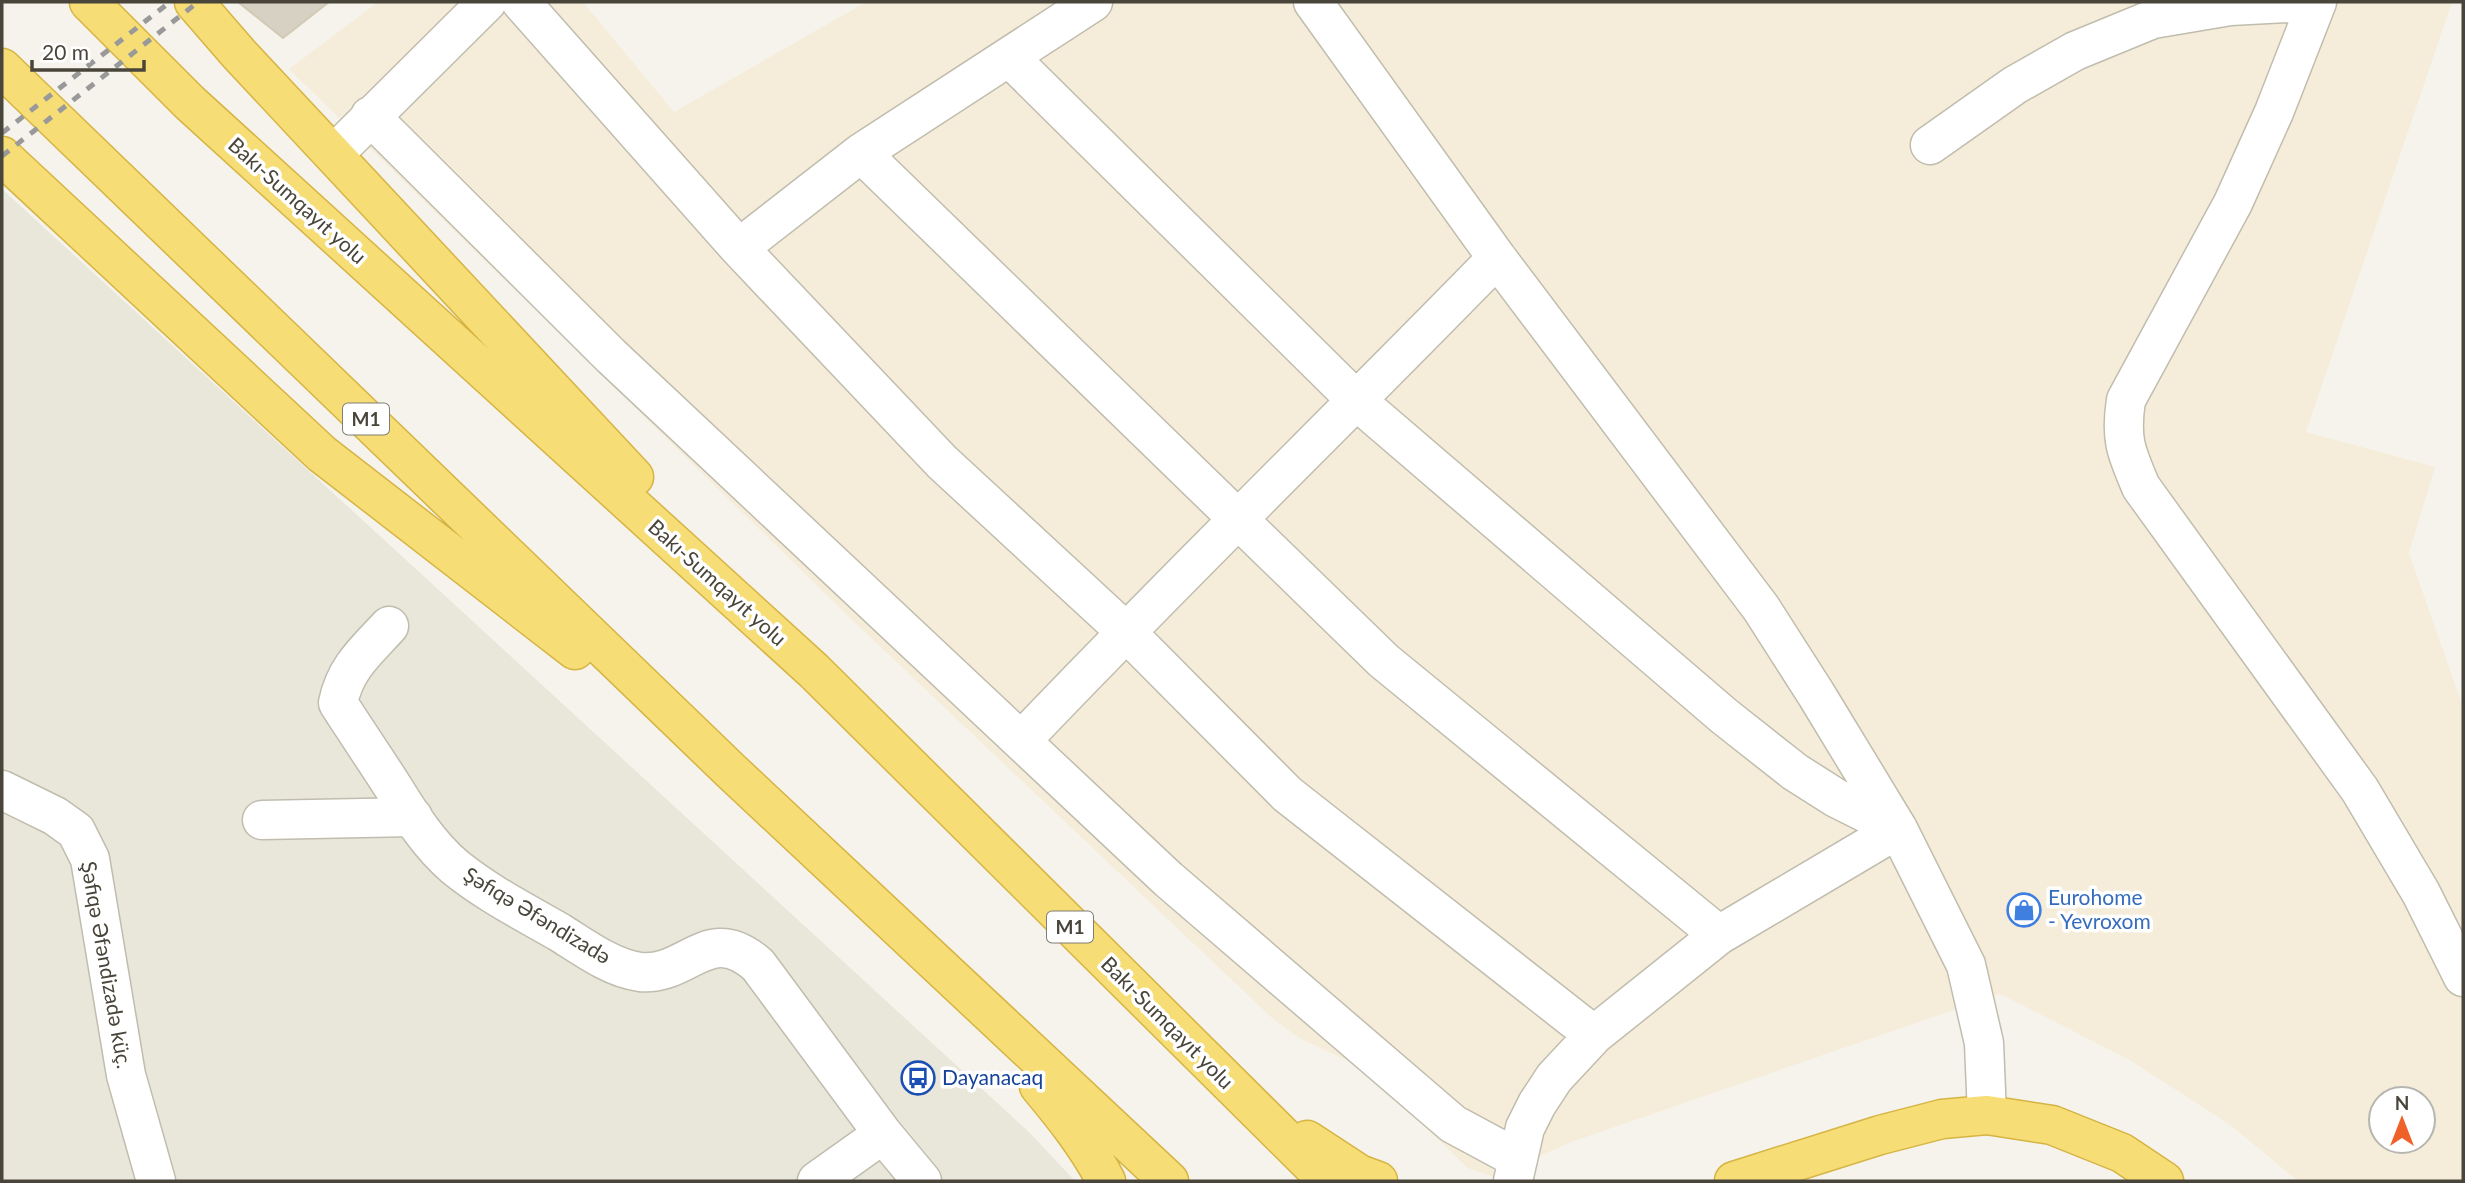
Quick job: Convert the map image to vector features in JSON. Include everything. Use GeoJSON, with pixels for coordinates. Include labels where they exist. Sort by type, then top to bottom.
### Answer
{"type":"FeatureCollection","features":[{"type":"Feature","properties":{"kind":"highway","name":"Bakı-Sumqayıt yolu"},"geometry":{"type":"LineString","coordinates":[[89,2],[190,103],[814,671],[1328,1181]]}},
{"type":"Feature","properties":{"kind":"highway"},"geometry":{"type":"LineString","coordinates":[[194,2],[239,54],[814,671]]}},
{"type":"Feature","properties":{"kind":"highway","name":"M1"},"geometry":{"type":"LineString","coordinates":[[2,68],[731,771],[1169,1181]]}},
{"type":"Feature","properties":{"kind":"highway"},"geometry":{"type":"LineString","coordinates":[[2,156],[322,454],[731,771]]}},
{"type":"Feature","properties":{"kind":"highway"},"geometry":{"type":"LineString","coordinates":[[948,972],[1073,1127],[1106,1181]]}},
{"type":"Feature","properties":{"kind":"highway"},"geometry":{"type":"LineString","coordinates":[[1243,1099],[1359,1174],[1378,1181]]}},
{"type":"Feature","properties":{"kind":"highway"},"geometry":{"type":"LineString","coordinates":[[1734,1181],[1880,1135],[1942,1119],[1987,1115],[2052,1125],[2122,1153],[2164,1181]]}},
{"type":"Feature","properties":{"kind":"highway"},"geometry":{"type":"LineString","coordinates":[[1829,1181],[1880,1135]]}},
{"type":"Feature","properties":{"kind":"street"},"geometry":{"type":"LineString","coordinates":[[334,154],[487,2]]}},
{"type":"Feature","properties":{"kind":"street"},"geometry":{"type":"LineString","coordinates":[[521,2],[739,248],[942,462],[1125,631],[1287,794],[1594,1035]]}},
{"type":"Feature","properties":{"kind":"street"},"geometry":{"type":"LineString","coordinates":[[739,248],[861,153],[1093,2]]}},
{"type":"Feature","properties":{"kind":"street"},"geometry":{"type":"LineString","coordinates":[[1313,2],[1497,258],[1761,608],[1898,829],[1966,965],[1984,1043],[1987,1115]]}},
{"type":"Feature","properties":{"kind":"street"},"geometry":{"type":"LineString","coordinates":[[1930,145],[2015,85],[2075,51],[2153,19],[2231,6],[2308,2]]}},
{"type":"Feature","properties":{"kind":"street"},"geometry":{"type":"LineString","coordinates":[[2317,2],[2274,112],[2233,203],[2126,400],[2122,424],[2123,444],[2141,487],[2360,790],[2421,893],[2463,977]]}},
{"type":"Feature","properties":{"kind":"street"},"geometry":{"type":"LineString","coordinates":[[1010,58],[1357,401],[1713,707],[1795,772],[1836,798],[1898,829]]}},
{"type":"Feature","properties":{"kind":"street"},"geometry":{"type":"LineString","coordinates":[[370,116],[611,356],[1168,878],[1453,1124],[1515,1170],[1525,1128],[1537,1104],[1554,1078],[1594,1035],[1719,935],[1898,829]]}},
{"type":"Feature","properties":{"kind":"street"},"geometry":{"type":"LineString","coordinates":[[861,153],[1384,661],[1719,935]]}},
{"type":"Feature","properties":{"kind":"street"},"geometry":{"type":"LineString","coordinates":[[1021,741],[1125,631],[1497,258]]}},
{"type":"Feature","properties":{"kind":"street","name":"Şəfiqə Əfəndizadə"},"geometry":{"type":"LineString","coordinates":[[389,626],[353,665],[342,684],[338,703],[424,835],[484,888],[604,959],[640,972],[657,971],[710,949],[730,947],[744,952],[758,965],[883,1134],[922,1181]]}},
{"type":"Feature","properties":{"kind":"street","name":"Şəfiqə Əfəndizadə küç."},"geometry":{"type":"LineString","coordinates":[[2,790],[55,816],[76,831],[90,859],[126,1075],[156,1181]]}},
{"type":"Feature","properties":{"kind":"street"},"geometry":{"type":"LineString","coordinates":[[262,820],[412,817]]}},
{"type":"Feature","properties":{"kind":"street"},"geometry":{"type":"LineString","coordinates":[[817,1181],[883,1134]]}},
{"type":"Feature","properties":{"kind":"shaded area"},"geometry":{"type":"Polygon","coordinates":[[[378,2],[583,2],[674,112],[866,2],[2452,2],[2306,432],[2435,467],[2409,553],[2463,707],[2463,1181],[2298,1181],[2229,1124],[2128,1059],[2000,994],[1571,1142],[1494,1177],[1468,1168],[1365,1069],[1299,1038],[1271,1017],[849,617],[289,69],[378,2]]]}},
{"type":"Feature","properties":{"kind":"shaded area"},"geometry":{"type":"Polygon","coordinates":[[[2,189],[1030,1133],[1075,1181],[2,1181],[2,189]]]}},
{"type":"Feature","properties":{"kind":"building"},"geometry":{"type":"Polygon","coordinates":[[[238,2],[329,2],[283,38],[238,2]]]}},
{"type":"Feature","properties":{"kind":"railway"},"geometry":{"type":"LineString","coordinates":[[2,133],[170,2]]}},
{"type":"Feature","properties":{"kind":"railway"},"geometry":{"type":"LineString","coordinates":[[2,156],[198,2]]}},
{"type":"Feature","properties":{"kind":"place","name":"Eurohome - Yevroxom"},"geometry":{"type":"Point","coordinates":[2024,910]}},
{"type":"Feature","properties":{"kind":"place","name":"Dayanacaq"},"geometry":{"type":"Point","coordinates":[918,1078]}}]}
